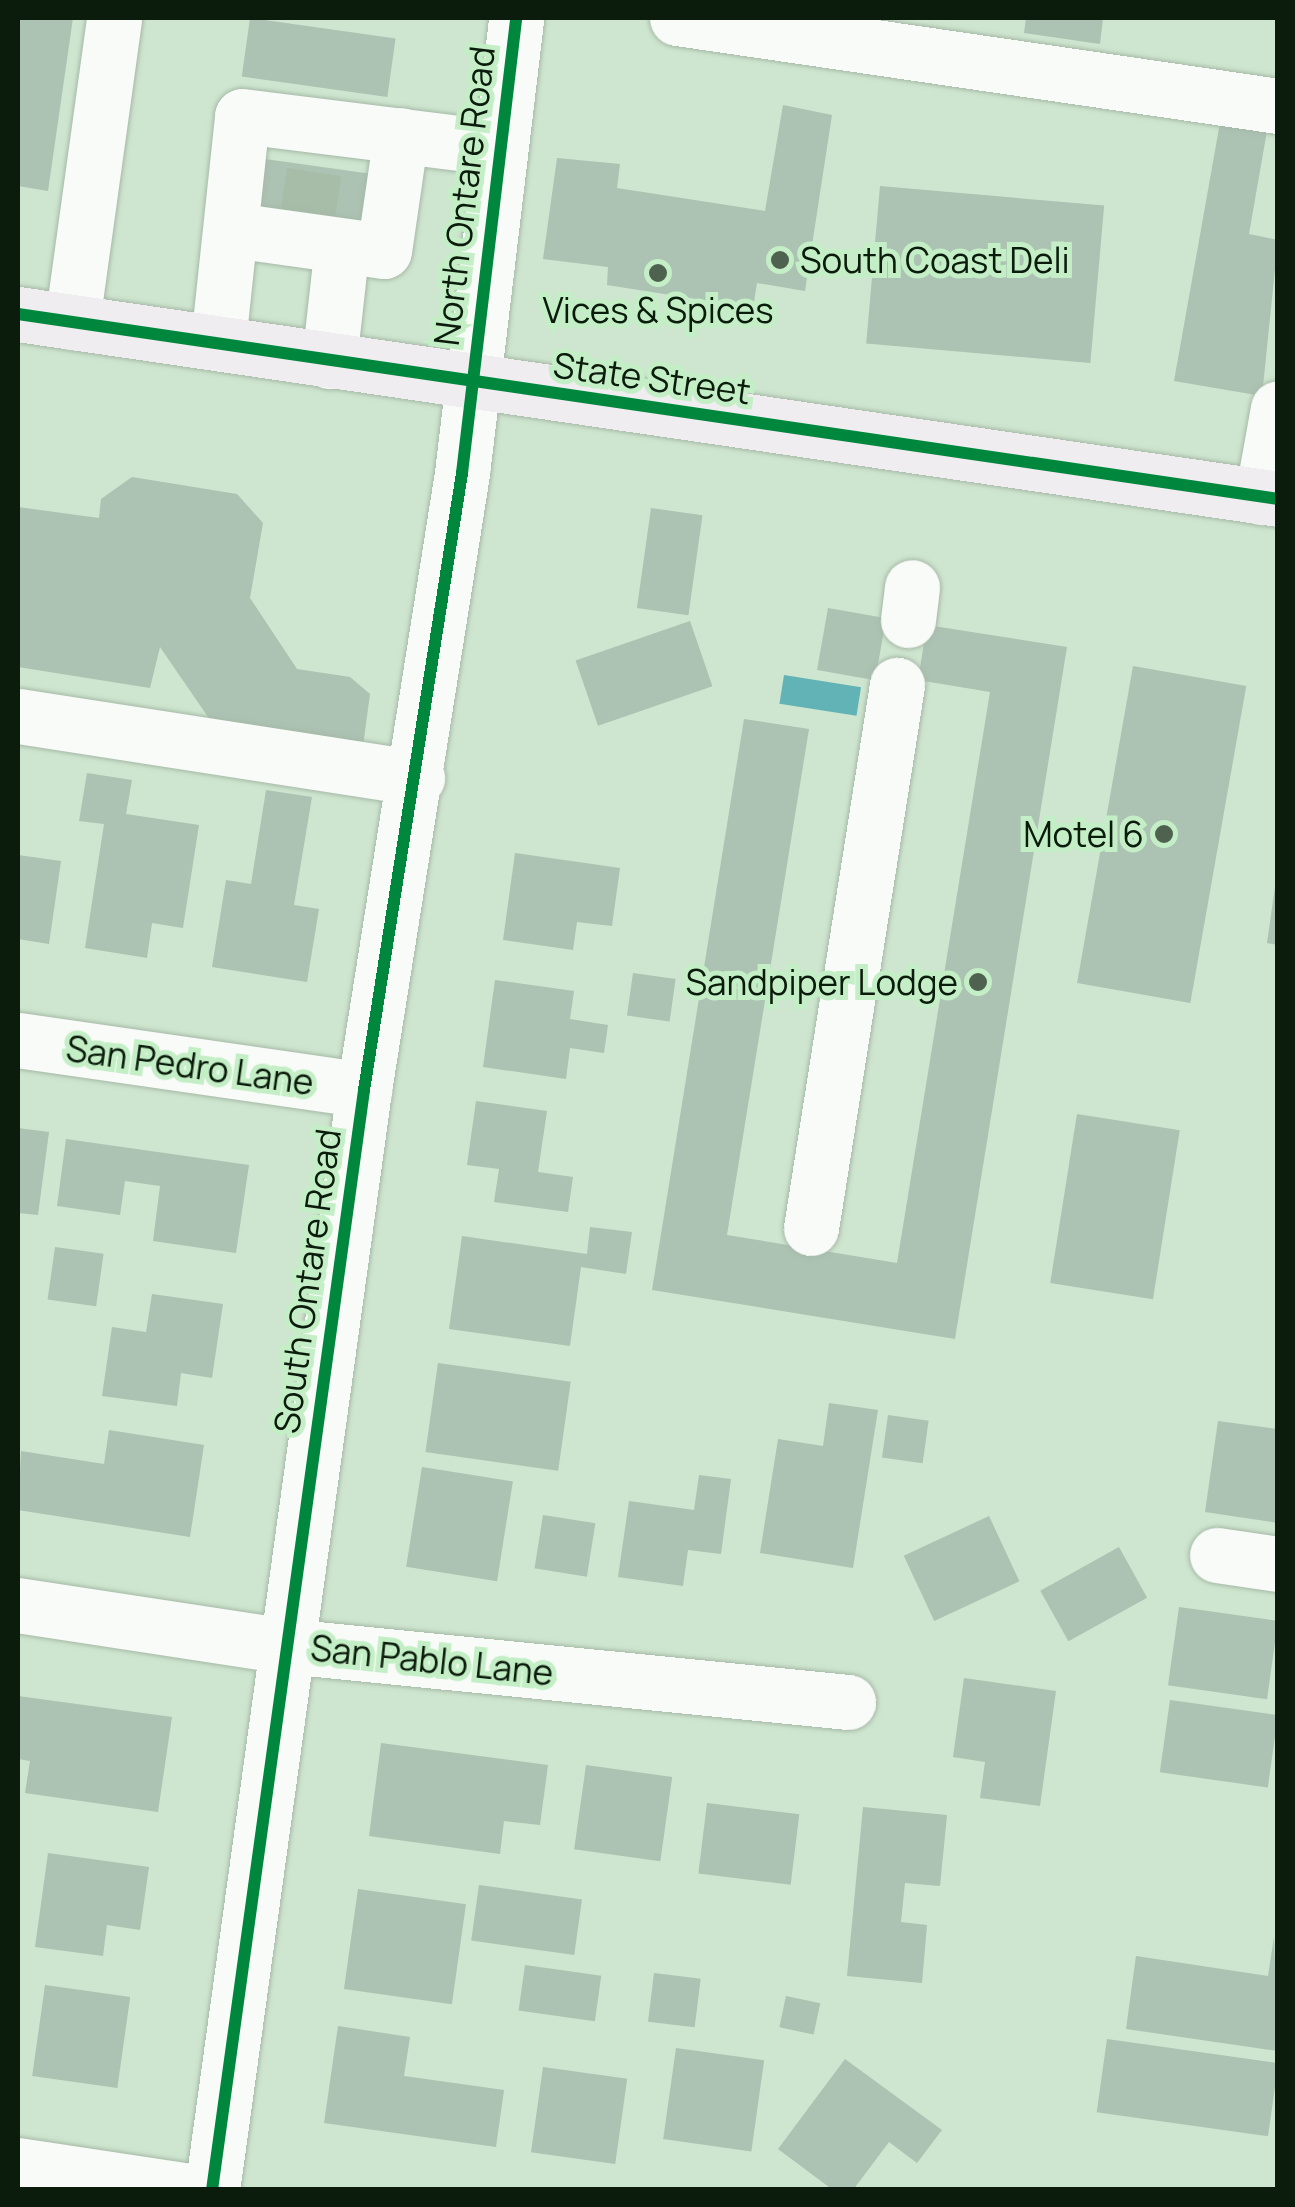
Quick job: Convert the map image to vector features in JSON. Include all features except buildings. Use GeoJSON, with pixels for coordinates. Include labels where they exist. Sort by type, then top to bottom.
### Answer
{"type":"FeatureCollection","features":[{"type":"Feature","properties":{"kind":"main road","name":"State Street"},"geometry":{"type":"LineString","coordinates":[[18,314],[1270,498]]}},
{"type":"Feature","properties":{"kind":"street"},"geometry":{"type":"LineString","coordinates":[[72,322],[114,18]]}},
{"type":"Feature","properties":{"kind":"street","name":"North Ontare Road"},"geometry":{"type":"LineString","coordinates":[[472,382],[516,18]]}},
{"type":"Feature","properties":{"kind":"street"},"geometry":{"type":"LineString","coordinates":[[677,18],[1278,106]]}},
{"type":"Feature","properties":{"kind":"street"},"geometry":{"type":"LineString","coordinates":[[218,342],[233,230],[242,116],[317,146],[401,135],[499,148]]}},
{"type":"Feature","properties":{"kind":"street"},"geometry":{"type":"LineString","coordinates":[[233,230],[317,238],[384,251],[401,135]]}},
{"type":"Feature","properties":{"kind":"street"},"geometry":{"type":"LineString","coordinates":[[317,238],[329,361]]}},
{"type":"Feature","properties":{"kind":"street","name":"South Ontare Road"},"geometry":{"type":"LineString","coordinates":[[212,2190],[364,1090],[416,778],[472,382]]}},
{"type":"Feature","properties":{"kind":"street"},"geometry":{"type":"LineString","coordinates":[[1270,498],[1278,408]]}},
{"type":"Feature","properties":{"kind":"street"},"geometry":{"type":"LineString","coordinates":[[810,1228],[898,684]]}},
{"type":"Feature","properties":{"kind":"street"},"geometry":{"type":"LineString","coordinates":[[18,716],[416,778]]}},
{"type":"Feature","properties":{"kind":"street","name":"San Pedro Lane"},"geometry":{"type":"LineString","coordinates":[[18,1040],[364,1090]]}},
{"type":"Feature","properties":{"kind":"street"},"geometry":{"type":"LineString","coordinates":[[1217,1554],[1278,1564]]}},
{"type":"Feature","properties":{"kind":"street","name":"San Pablo Lane"},"geometry":{"type":"LineString","coordinates":[[18,1605],[287,1646],[848,1702]]}},
{"type":"Feature","properties":{"kind":"street"},"geometry":{"type":"LineString","coordinates":[[18,2164],[184,2190]]}},
{"type":"Feature","properties":{"kind":"water"},"geometry":{"type":"Polygon","coordinates":[[[784,675],[861,687],[857,716],[779,704],[784,675]]]}},
{"type":"Feature","properties":{"kind":"tunnel"},"geometry":{"type":"LineString","coordinates":[[306,226],[315,166]]}},
{"type":"Feature","properties":{"kind":"cycle path"},"geometry":{"type":"LineString","coordinates":[[212,2190],[364,1090],[462,473],[516,18]]}},
{"type":"Feature","properties":{"kind":"cycle path"},"geometry":{"type":"LineString","coordinates":[[18,314],[1278,499]]}},
{"type":"Feature","properties":{"kind":"place","name":"South Coast Deli"},"geometry":{"type":"Point","coordinates":[780,260]}},
{"type":"Feature","properties":{"kind":"place","name":"Vices & Spices"},"geometry":{"type":"Point","coordinates":[658,273]}},
{"type":"Feature","properties":{"kind":"place","name":"Motel 6"},"geometry":{"type":"Point","coordinates":[1164,834]}},
{"type":"Feature","properties":{"kind":"place","name":"Sandpiper Lodge"},"geometry":{"type":"Point","coordinates":[978,982]}}]}
